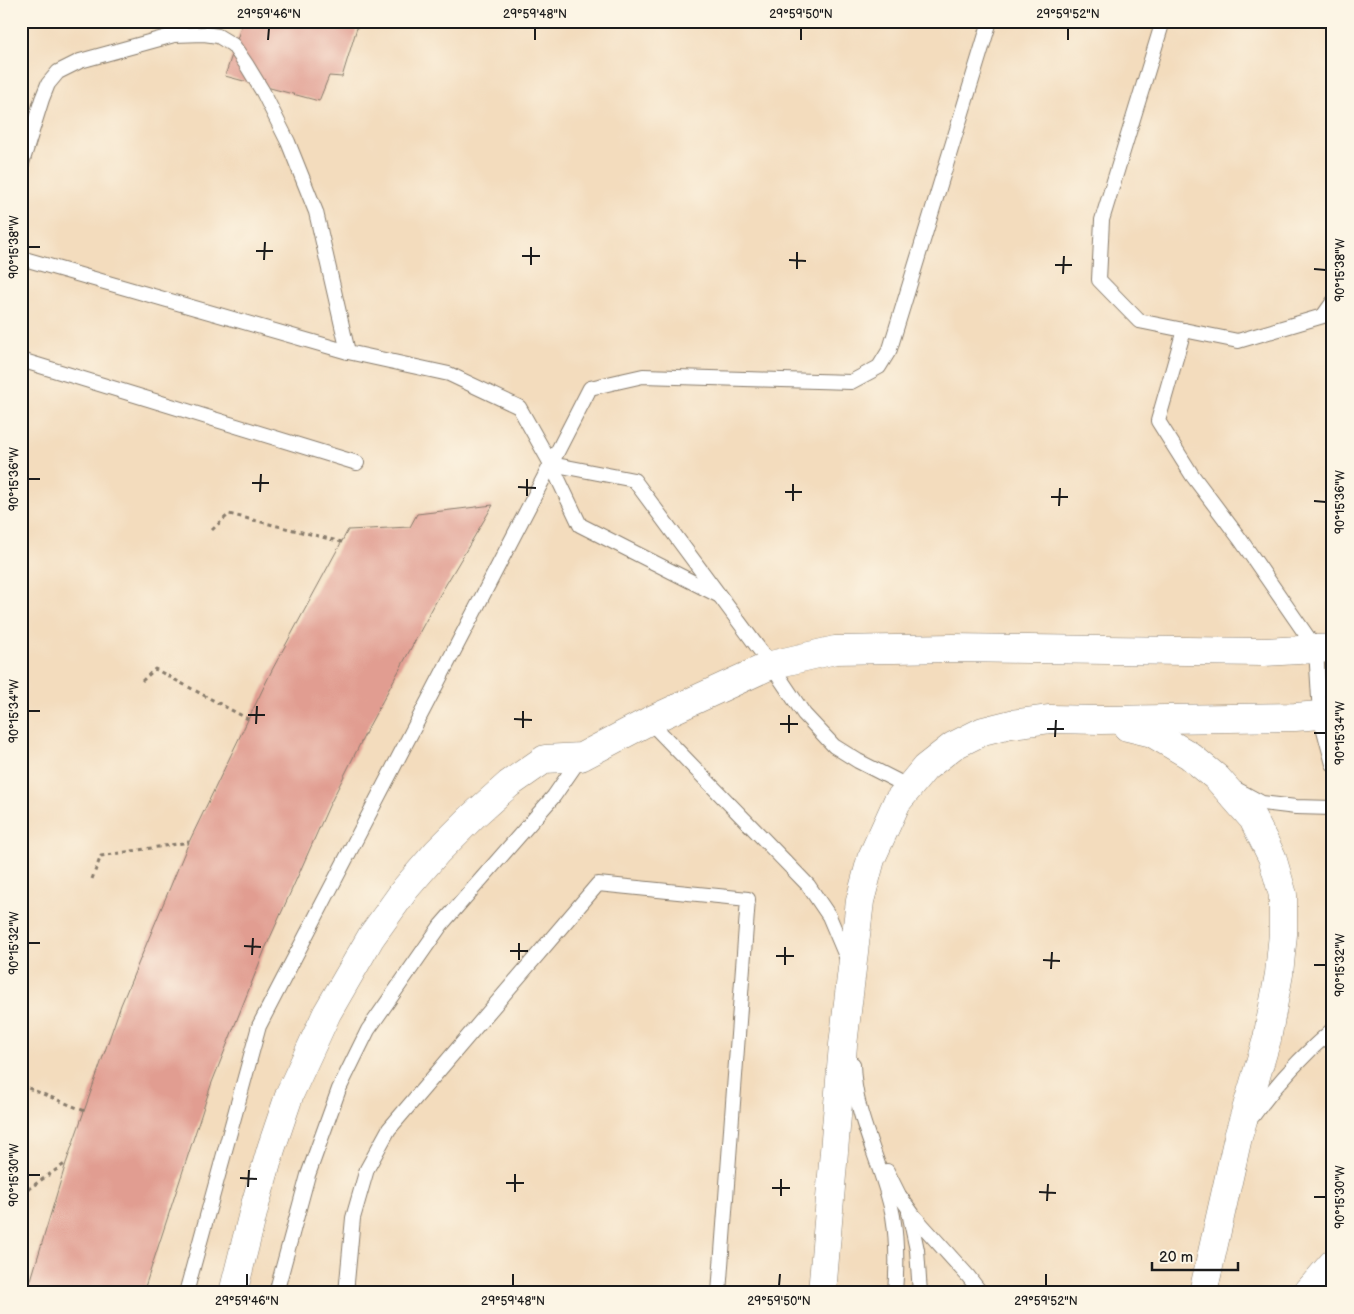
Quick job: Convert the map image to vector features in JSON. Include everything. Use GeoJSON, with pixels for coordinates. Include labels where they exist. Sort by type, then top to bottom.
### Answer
{"type":"FeatureCollection","features":[{"type":"Feature","properties":{"kind":"main road"},"geometry":{"type":"LineString","coordinates":[[233,1293],[255,1204],[290,1093],[327,1013],[371,937],[406,888],[437,852],[473,816],[510,784],[545,759],[581,756],[649,721],[771,665],[836,650],[953,648],[1264,652],[1324,648]]}},
{"type":"Feature","properties":{"kind":"main road"},"geometry":{"type":"LineString","coordinates":[[822,1293],[860,901],[871,859],[897,802],[924,768],[953,746],[983,731],[1011,724],[1050,719],[1101,720],[1326,715]]}},
{"type":"Feature","properties":{"kind":"main road"},"geometry":{"type":"LineString","coordinates":[[1101,720],[1152,733],[1190,755],[1217,778],[1253,819],[1272,858],[1283,895],[1283,934],[1279,974],[1267,1038],[1238,1137],[1203,1293]]}},
{"type":"Feature","properties":{"kind":"main road"},"geometry":{"type":"LineString","coordinates":[[1307,1293],[1333,1263]]}},
{"type":"Feature","properties":{"kind":"lane"},"geometry":{"type":"LineString","coordinates":[[186,1293],[259,1026],[590,388],[643,376],[851,382],[879,367],[890,349],[990,21]]}},
{"type":"Feature","properties":{"kind":"lane"},"geometry":{"type":"LineString","coordinates":[[1163,21],[1102,220],[1099,280],[1139,321],[1238,340],[1323,316],[1333,302]]}},
{"type":"Feature","properties":{"kind":"lane"},"geometry":{"type":"LineString","coordinates":[[21,166],[42,99],[48,84],[58,72],[80,61],[174,35],[204,34],[218,36],[233,45],[246,64],[263,92],[288,142],[316,212],[348,352]]}},
{"type":"Feature","properties":{"kind":"lane"},"geometry":{"type":"LineString","coordinates":[[21,258],[348,352],[449,374],[519,407],[552,464],[580,525],[721,597]]}},
{"type":"Feature","properties":{"kind":"lane"},"geometry":{"type":"LineString","coordinates":[[1184,330],[1158,421],[1192,475],[1324,648],[1326,715],[1333,764]]}},
{"type":"Feature","properties":{"kind":"lane"},"geometry":{"type":"LineString","coordinates":[[21,360],[357,463]]}},
{"type":"Feature","properties":{"kind":"lane"},"geometry":{"type":"LineString","coordinates":[[552,464],[634,480],[771,665],[804,714],[834,746],[858,761],[909,787]]}},
{"type":"Feature","properties":{"kind":"lane"},"geometry":{"type":"LineString","coordinates":[[649,721],[808,885],[829,916],[852,969],[853,1078],[856,1099],[893,1215],[896,1260],[895,1293]]}},
{"type":"Feature","properties":{"kind":"lane"},"geometry":{"type":"LineString","coordinates":[[276,1293],[308,1175],[339,1089],[368,1030],[441,925],[554,796],[581,756]]}},
{"type":"Feature","properties":{"kind":"lane"},"geometry":{"type":"LineString","coordinates":[[1217,778],[1262,803],[1296,807],[1333,808]]}},
{"type":"Feature","properties":{"kind":"lane"},"geometry":{"type":"LineString","coordinates":[[346,1293],[353,1218],[367,1169],[389,1129],[598,884],[748,899],[719,1293]]}},
{"type":"Feature","properties":{"kind":"lane"},"geometry":{"type":"LineString","coordinates":[[1238,1137],[1273,1088],[1301,1057],[1333,1029]]}},
{"type":"Feature","properties":{"kind":"lane"},"geometry":{"type":"LineString","coordinates":[[864,1126],[899,1195],[978,1291]]}},
{"type":"Feature","properties":{"kind":"lane"},"geometry":{"type":"LineString","coordinates":[[908,1208],[917,1250],[920,1293]]}},
{"type":"Feature","properties":{"kind":"path"},"geometry":{"type":"LineString","coordinates":[[212,530],[229,514],[342,542]]}},
{"type":"Feature","properties":{"kind":"path"},"geometry":{"type":"LineString","coordinates":[[142,681],[155,669],[248,719]]}},
{"type":"Feature","properties":{"kind":"path"},"geometry":{"type":"LineString","coordinates":[[92,879],[101,856],[188,842]]}},
{"type":"Feature","properties":{"kind":"path"},"geometry":{"type":"LineString","coordinates":[[21,1085],[85,1111]]}},
{"type":"Feature","properties":{"kind":"path"},"geometry":{"type":"LineString","coordinates":[[21,1194],[66,1163]]}},
{"type":"Feature","properties":{"kind":"building"},"geometry":{"type":"Polygon","coordinates":[[[243,21],[359,21],[342,77],[329,76],[319,101],[225,76],[243,21]]]}},
{"type":"Feature","properties":{"kind":"building"},"geometry":{"type":"Polygon","coordinates":[[[493,505],[438,598],[368,728],[329,806],[265,949],[211,1085],[143,1293],[27,1293],[66,1163],[121,1005],[189,842],[272,670],[348,530],[410,527],[417,514],[493,505]]]}}]}
